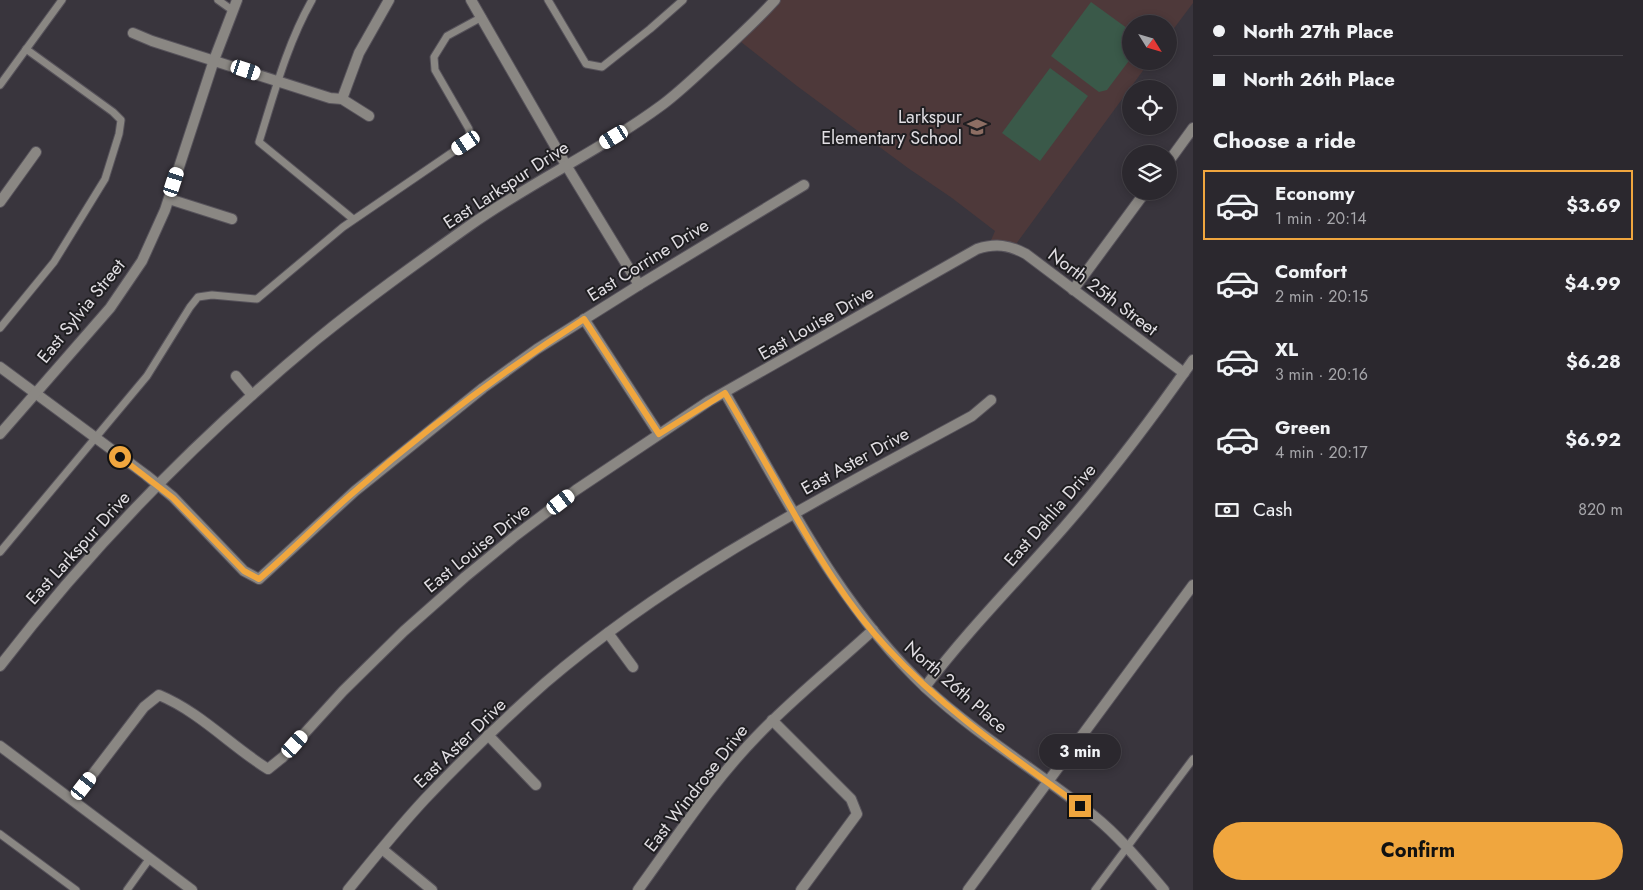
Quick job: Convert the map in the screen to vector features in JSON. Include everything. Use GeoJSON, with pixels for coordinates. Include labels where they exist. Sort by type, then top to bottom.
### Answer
{"type":"FeatureCollection","features":[{"type":"Feature","properties":{"kind":"street","name":"East Sylvia Street"},"geometry":{"type":"LineString","coordinates":[[0,434],[110,308],[145,255],[169,199],[214,60],[237,0]]}},
{"type":"Feature","properties":{"kind":"street"},"geometry":{"type":"LineString","coordinates":[[342,99],[359,53],[389,0]]}},
{"type":"Feature","properties":{"kind":"street"},"geometry":{"type":"LineString","coordinates":[[472,0],[566,165],[638,285]]}},
{"type":"Feature","properties":{"kind":"street","name":"East Larkspur Drive"},"geometry":{"type":"LineString","coordinates":[[0,666],[78,571],[157,485],[252,395],[355,309],[472,224],[663,104],[776,0]]}},
{"type":"Feature","properties":{"kind":"street"},"geometry":{"type":"LineString","coordinates":[[133,33],[152,41],[330,98],[342,99],[369,116]]}},
{"type":"Feature","properties":{"kind":"street"},"geometry":{"type":"LineString","coordinates":[[1177,150],[1193,128]]}},
{"type":"Feature","properties":{"kind":"street"},"geometry":{"type":"LineString","coordinates":[[0,202],[36,152]]}},
{"type":"Feature","properties":{"kind":"street","name":"East Corrine Drive"},"geometry":{"type":"LineString","coordinates":[[157,485],[173,498],[244,571],[259,579],[355,491],[483,388],[537,349],[584,319],[804,185]]}},
{"type":"Feature","properties":{"kind":"street"},"geometry":{"type":"LineString","coordinates":[[169,199],[232,219]]}},
{"type":"Feature","properties":{"kind":"street"},"geometry":{"type":"LineString","coordinates":[[1073,290],[1139,200]]}},
{"type":"Feature","properties":{"kind":"street","name":"North 25th Street"},"geometry":{"type":"LineString","coordinates":[[998,244],[1026,254],[1184,373]]}},
{"type":"Feature","properties":{"kind":"street","name":"East Louise Drive"},"geometry":{"type":"LineString","coordinates":[[73,800],[144,707],[160,695],[179,703],[250,758],[268,769],[283,757],[343,691],[404,631],[515,536],[576,490],[659,434],[725,393],[968,254],[990,245],[998,244]]}},
{"type":"Feature","properties":{"kind":"street"},"geometry":{"type":"LineString","coordinates":[[584,319],[659,434]]}},
{"type":"Feature","properties":{"kind":"street","name":"East Dahlia Drive"},"geometry":{"type":"LineString","coordinates":[[925,687],[983,615],[1065,526],[1129,448],[1193,360]]}},
{"type":"Feature","properties":{"kind":"street"},"geometry":{"type":"LineString","coordinates":[[0,368],[157,485]]}},
{"type":"Feature","properties":{"kind":"street"},"geometry":{"type":"LineString","coordinates":[[236,376],[252,395]]}},
{"type":"Feature","properties":{"kind":"street","name":"North 26th Place"},"geometry":{"type":"LineString","coordinates":[[725,393],[824,565],[856,611],[886,647],[925,687],[982,735],[1094,817],[1127,847],[1164,890]]}},
{"type":"Feature","properties":{"kind":"street","name":"East Aster Drive"},"geometry":{"type":"LineString","coordinates":[[348,890],[424,800],[488,735],[546,682],[608,633],[688,577],[794,513],[972,416],[990,400]]}},
{"type":"Feature","properties":{"kind":"street"},"geometry":{"type":"LineString","coordinates":[[968,890],[1193,585]]}},
{"type":"Feature","properties":{"kind":"street","name":"East Windrose Drive"},"geometry":{"type":"LineString","coordinates":[[638,890],[726,772],[756,736],[873,630]]}},
{"type":"Feature","properties":{"kind":"street"},"geometry":{"type":"LineString","coordinates":[[608,633],[633,667]]}},
{"type":"Feature","properties":{"kind":"street"},"geometry":{"type":"LineString","coordinates":[[772,720],[851,799],[857,814],[801,890]]}},
{"type":"Feature","properties":{"kind":"street"},"geometry":{"type":"LineString","coordinates":[[488,735],[536,785]]}},
{"type":"Feature","properties":{"kind":"street"},"geometry":{"type":"LineString","coordinates":[[0,746],[192,890]]}},
{"type":"Feature","properties":{"kind":"street"},"geometry":{"type":"LineString","coordinates":[[382,849],[432,890]]}},
{"type":"Feature","properties":{"kind":"lane"},"geometry":{"type":"LineString","coordinates":[[0,85],[62,0]]}},
{"type":"Feature","properties":{"kind":"lane"},"geometry":{"type":"LineString","coordinates":[[218,0],[232,10]]}},
{"type":"Feature","properties":{"kind":"lane"},"geometry":{"type":"LineString","coordinates":[[312,0],[294,37],[259,142],[354,219]]}},
{"type":"Feature","properties":{"kind":"lane"},"geometry":{"type":"LineString","coordinates":[[548,0],[586,64],[602,67],[683,0]]}},
{"type":"Feature","properties":{"kind":"lane"},"geometry":{"type":"LineString","coordinates":[[0,552],[148,376],[198,297],[212,295],[257,299],[354,219],[466,143],[470,137],[469,129],[435,70],[434,57],[447,36],[482,17]]}},
{"type":"Feature","properties":{"kind":"lane"},"geometry":{"type":"LineString","coordinates":[[0,328],[54,262],[105,179],[119,134],[121,120],[113,112],[26,49]]}},
{"type":"Feature","properties":{"kind":"lane"},"geometry":{"type":"LineString","coordinates":[[1095,890],[1193,758]]}},
{"type":"Feature","properties":{"kind":"lane"},"geometry":{"type":"LineString","coordinates":[[0,834],[76,890]]}},
{"type":"Feature","properties":{"kind":"lane"},"geometry":{"type":"LineString","coordinates":[[127,890],[150,858]]}},
{"type":"Feature","properties":{"kind":"shaded area","name":"Larkspur Elementary School"},"geometry":{"type":"Polygon","coordinates":[[[775,0],[1193,0],[1193,3],[1178,23],[1178,15],[1122,15],[1122,70],[1143,70],[1136,80],[1122,80],[1122,99],[1013,248],[989,245],[995,231],[797,86],[736,38],[775,0]]]}},
{"type":"Feature","properties":{"kind":"green space"},"geometry":{"type":"Polygon","coordinates":[[[1091,2],[1122,24],[1122,70],[1107,90],[1099,92],[1051,56],[1091,2]]]}},
{"type":"Feature","properties":{"kind":"green space"},"geometry":{"type":"Polygon","coordinates":[[[1050,68],[1088,96],[1040,161],[1002,133],[1050,68]]]}},
{"type":"Feature","properties":{"kind":"place","name":"Larkspur Elementary School"},"geometry":{"type":"Point","coordinates":[977,127]}},
{"type":"Feature","properties":{"kind":"route"},"geometry":{"type":"LineString","coordinates":[[120,457],[146,475],[173,498],[244,571],[259,579],[355,491],[414,442],[483,388],[537,349],[584,319],[659,434],[709,401],[725,393],[824,565],[856,611],[886,647],[925,687],[952,711],[1080,806]]}}]}
